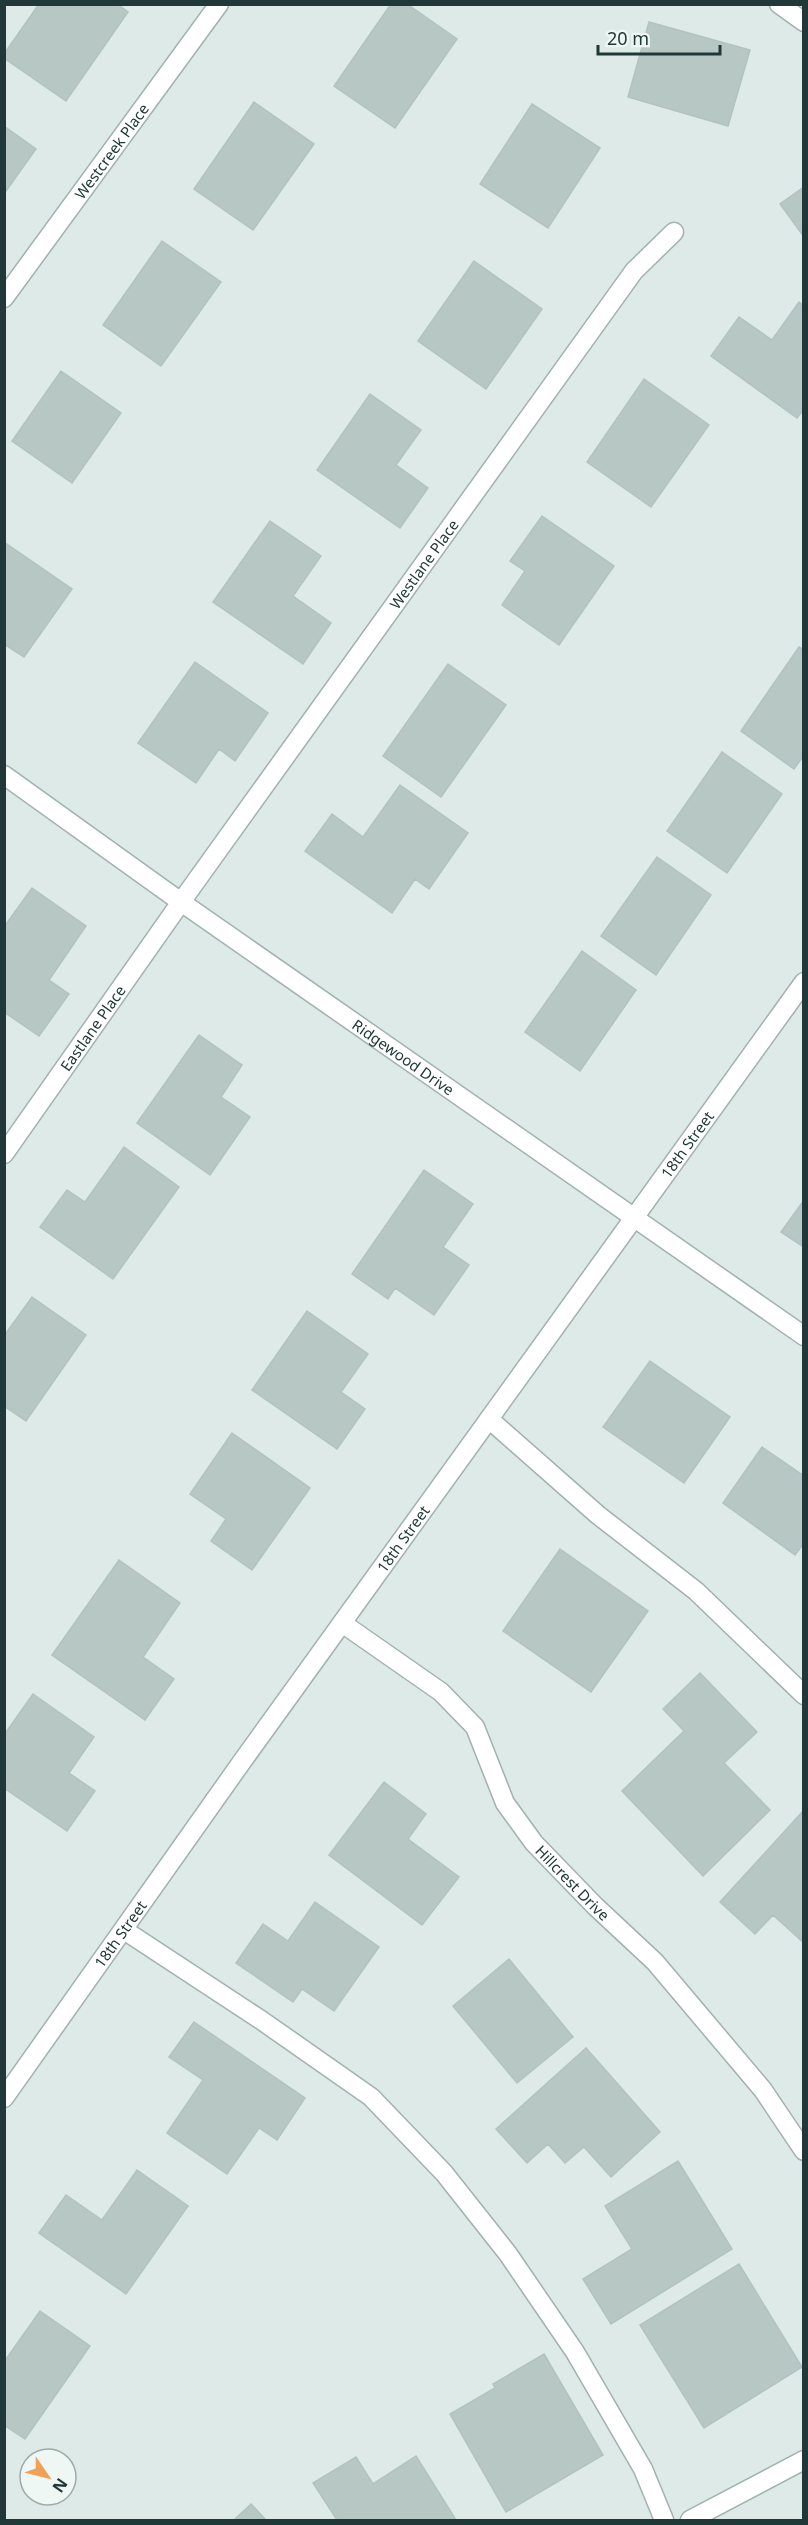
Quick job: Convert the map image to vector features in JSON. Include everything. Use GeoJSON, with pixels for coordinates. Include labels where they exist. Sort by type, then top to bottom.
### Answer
{"type":"FeatureCollection","features":[{"type":"Feature","properties":{"kind":"street","name":"Westcreek Place"},"geometry":{"type":"LineString","coordinates":[[4,298],[219,4]]}},
{"type":"Feature","properties":{"kind":"street"},"geometry":{"type":"LineString","coordinates":[[779,4],[804,22]]}},
{"type":"Feature","properties":{"kind":"street","name":"Westlane Place"},"geometry":{"type":"LineString","coordinates":[[181,902],[634,271],[674,232]]}},
{"type":"Feature","properties":{"kind":"street","name":"Ridgewood Drive"},"geometry":{"type":"LineString","coordinates":[[4,775],[181,902],[804,1336]]}},
{"type":"Feature","properties":{"kind":"street","name":"Eastlane Place"},"geometry":{"type":"LineString","coordinates":[[4,1154],[181,902]]}},
{"type":"Feature","properties":{"kind":"street","name":"18th Street"},"geometry":{"type":"LineString","coordinates":[[4,2098],[342,1623],[804,982]]}},
{"type":"Feature","properties":{"kind":"street"},"geometry":{"type":"LineString","coordinates":[[489,1419],[598,1515],[696,1591],[804,1695]]}},
{"type":"Feature","properties":{"kind":"street","name":"Hillcrest Drive"},"geometry":{"type":"LineString","coordinates":[[342,1623],[441,1692],[475,1727],[505,1803],[534,1843],[595,1906],[655,1962],[763,2091],[804,2151]]}},
{"type":"Feature","properties":{"kind":"street"},"geometry":{"type":"LineString","coordinates":[[124,1930],[261,2020],[371,2097],[444,2173],[508,2254],[576,2352],[644,2469],[664,2520]]}},
{"type":"Feature","properties":{"kind":"street"},"geometry":{"type":"LineString","coordinates":[[690,2520],[804,2460]]}},
{"type":"Feature","properties":{"kind":"building"},"geometry":{"type":"Polygon","coordinates":[[[39,4],[117,4],[128,12],[66,101],[4,58],[4,54],[39,4]]]}},
{"type":"Feature","properties":{"kind":"building"},"geometry":{"type":"Polygon","coordinates":[[[391,4],[407,4],[457,39],[395,128],[334,86],[391,4]]]}},
{"type":"Feature","properties":{"kind":"building"},"geometry":{"type":"Polygon","coordinates":[[[649,22],[750,50],[728,126],[628,97],[649,22]]]}},
{"type":"Feature","properties":{"kind":"building"},"geometry":{"type":"Polygon","coordinates":[[[254,102],[314,144],[253,230],[194,189],[254,102]]]}},
{"type":"Feature","properties":{"kind":"building"},"geometry":{"type":"Polygon","coordinates":[[[532,104],[600,148],[548,228],[480,184],[532,104]]]}},
{"type":"Feature","properties":{"kind":"building"},"geometry":{"type":"Polygon","coordinates":[[[4,126],[36,149],[4,194],[4,126]]]}},
{"type":"Feature","properties":{"kind":"building"},"geometry":{"type":"Polygon","coordinates":[[[804,187],[804,237],[780,204],[804,187]]]}},
{"type":"Feature","properties":{"kind":"building"},"geometry":{"type":"Polygon","coordinates":[[[162,241],[221,282],[161,366],[103,325],[162,241]]]}},
{"type":"Feature","properties":{"kind":"building"},"geometry":{"type":"Polygon","coordinates":[[[474,261],[542,309],[486,389],[418,341],[474,261]]]}},
{"type":"Feature","properties":{"kind":"building"},"geometry":{"type":"Polygon","coordinates":[[[799,302],[804,306],[804,409],[797,418],[711,356],[739,317],[772,340],[799,302]]]}},
{"type":"Feature","properties":{"kind":"building"},"geometry":{"type":"Polygon","coordinates":[[[61,371],[121,413],[72,483],[12,441],[61,371]]]}},
{"type":"Feature","properties":{"kind":"building"},"geometry":{"type":"Polygon","coordinates":[[[644,379],[709,425],[651,507],[587,462],[644,379]]]}},
{"type":"Feature","properties":{"kind":"building"},"geometry":{"type":"Polygon","coordinates":[[[370,394],[421,430],[396,465],[428,488],[400,528],[317,470],[370,394]]]}},
{"type":"Feature","properties":{"kind":"building"},"geometry":{"type":"Polygon","coordinates":[[[542,516],[614,566],[559,645],[502,605],[525,571],[510,561],[542,516]]]}},
{"type":"Feature","properties":{"kind":"building"},"geometry":{"type":"Polygon","coordinates":[[[270,521],[321,556],[293,596],[331,623],[303,664],[213,602],[270,521]]]}},
{"type":"Feature","properties":{"kind":"building"},"geometry":{"type":"Polygon","coordinates":[[[4,542],[72,589],[24,657],[4,644],[4,542]]]}},
{"type":"Feature","properties":{"kind":"building"},"geometry":{"type":"Polygon","coordinates":[[[799,647],[804,650],[804,755],[794,769],[741,731],[799,647]]]}},
{"type":"Feature","properties":{"kind":"building"},"geometry":{"type":"Polygon","coordinates":[[[195,662],[268,713],[235,761],[219,749],[196,783],[138,743],[195,662]]]}},
{"type":"Feature","properties":{"kind":"building"},"geometry":{"type":"Polygon","coordinates":[[[448,664],[506,705],[441,797],[383,756],[448,664]]]}},
{"type":"Feature","properties":{"kind":"building"},"geometry":{"type":"Polygon","coordinates":[[[722,752],[782,794],[727,873],[667,831],[722,752]]]}},
{"type":"Feature","properties":{"kind":"building"},"geometry":{"type":"Polygon","coordinates":[[[400,785],[468,833],[429,889],[415,879],[392,913],[305,851],[332,814],[363,837],[400,785]]]}},
{"type":"Feature","properties":{"kind":"building"},"geometry":{"type":"Polygon","coordinates":[[[657,857],[711,895],[656,975],[601,936],[657,857]]]}},
{"type":"Feature","properties":{"kind":"building"},"geometry":{"type":"Polygon","coordinates":[[[32,888],[86,926],[49,980],[69,994],[39,1036],[4,1012],[4,927],[32,888]]]}},
{"type":"Feature","properties":{"kind":"building"},"geometry":{"type":"Polygon","coordinates":[[[582,951],[636,990],[580,1071],[525,1032],[582,951]]]}},
{"type":"Feature","properties":{"kind":"building"},"geometry":{"type":"Polygon","coordinates":[[[199,1035],[242,1065],[221,1097],[250,1117],[210,1175],[137,1123],[199,1035]]]}},
{"type":"Feature","properties":{"kind":"building"},"geometry":{"type":"Polygon","coordinates":[[[124,1147],[179,1187],[113,1279],[40,1227],[67,1190],[85,1202],[124,1147]]]}},
{"type":"Feature","properties":{"kind":"building"},"geometry":{"type":"Polygon","coordinates":[[[424,1170],[473,1204],[443,1247],[469,1265],[434,1315],[395,1288],[388,1299],[352,1274],[424,1170]]]}},
{"type":"Feature","properties":{"kind":"building"},"geometry":{"type":"Polygon","coordinates":[[[804,1200],[804,1247],[781,1232],[804,1200]]]}},
{"type":"Feature","properties":{"kind":"building"},"geometry":{"type":"Polygon","coordinates":[[[32,1297],[86,1335],[26,1421],[4,1406],[4,1336],[32,1297]]]}},
{"type":"Feature","properties":{"kind":"building"},"geometry":{"type":"Polygon","coordinates":[[[307,1311],[368,1354],[341,1392],[365,1409],[337,1449],[252,1390],[307,1311]]]}},
{"type":"Feature","properties":{"kind":"building"},"geometry":{"type":"Polygon","coordinates":[[[650,1361],[730,1417],[684,1483],[603,1427],[650,1361]]]}},
{"type":"Feature","properties":{"kind":"building"},"geometry":{"type":"Polygon","coordinates":[[[232,1433],[310,1488],[252,1570],[211,1541],[226,1519],[190,1494],[232,1433]]]}},
{"type":"Feature","properties":{"kind":"building"},"geometry":{"type":"Polygon","coordinates":[[[762,1447],[804,1476],[804,1543],[795,1555],[723,1503],[762,1447]]]}},
{"type":"Feature","properties":{"kind":"building"},"geometry":{"type":"Polygon","coordinates":[[[560,1549],[648,1611],[591,1692],[503,1631],[560,1549]]]}},
{"type":"Feature","properties":{"kind":"building"},"geometry":{"type":"Polygon","coordinates":[[[119,1560],[180,1603],[143,1657],[174,1679],[145,1720],[52,1655],[119,1560]]]}},
{"type":"Feature","properties":{"kind":"building"},"geometry":{"type":"Polygon","coordinates":[[[700,1673],[757,1732],[724,1763],[770,1810],[703,1876],[622,1791],[684,1731],[663,1709],[700,1673]]]}},
{"type":"Feature","properties":{"kind":"building"},"geometry":{"type":"Polygon","coordinates":[[[33,1694],[94,1737],[69,1773],[95,1791],[67,1831],[4,1788],[4,1735],[33,1694]]]}},
{"type":"Feature","properties":{"kind":"building"},"geometry":{"type":"Polygon","coordinates":[[[384,1782],[426,1814],[408,1839],[459,1877],[422,1925],[329,1855],[384,1782]]]}},
{"type":"Feature","properties":{"kind":"building"},"geometry":{"type":"Polygon","coordinates":[[[804,1810],[804,1943],[773,1915],[755,1934],[720,1902],[804,1810]]]}},
{"type":"Feature","properties":{"kind":"building"},"geometry":{"type":"Polygon","coordinates":[[[315,1902],[379,1947],[334,2011],[302,1989],[293,2002],[236,1963],[263,1924],[288,1941],[315,1902]]]}},
{"type":"Feature","properties":{"kind":"building"},"geometry":{"type":"Polygon","coordinates":[[[509,1959],[573,2037],[517,2083],[453,2006],[509,1959]]]}},
{"type":"Feature","properties":{"kind":"building"},"geometry":{"type":"Polygon","coordinates":[[[194,2022],[305,2098],[277,2140],[259,2128],[227,2174],[167,2133],[203,2080],[169,2057],[194,2022]]]}},
{"type":"Feature","properties":{"kind":"building"},"geometry":{"type":"Polygon","coordinates":[[[586,2048],[660,2132],[611,2177],[584,2147],[565,2163],[548,2144],[527,2163],[496,2129],[586,2048]]]}},
{"type":"Feature","properties":{"kind":"building"},"geometry":{"type":"Polygon","coordinates":[[[678,2161],[732,2249],[611,2324],[583,2279],[632,2249],[605,2206],[678,2161]]]}},
{"type":"Feature","properties":{"kind":"building"},"geometry":{"type":"Polygon","coordinates":[[[137,2170],[188,2206],[126,2294],[39,2233],[66,2195],[102,2220],[137,2170]]]}},
{"type":"Feature","properties":{"kind":"building"},"geometry":{"type":"Polygon","coordinates":[[[739,2264],[802,2367],[704,2428],[640,2325],[739,2264]]]}},
{"type":"Feature","properties":{"kind":"building"},"geometry":{"type":"Polygon","coordinates":[[[40,2311],[90,2346],[25,2439],[4,2425],[4,2362],[40,2311]]]}},
{"type":"Feature","properties":{"kind":"building"},"geometry":{"type":"Polygon","coordinates":[[[544,2354],[603,2455],[506,2512],[450,2414],[495,2388],[493,2384],[544,2354]]]}},
{"type":"Feature","properties":{"kind":"building"},"geometry":{"type":"Polygon","coordinates":[[[416,2456],[456,2520],[337,2520],[313,2483],[356,2457],[373,2484],[416,2456]]]}},
{"type":"Feature","properties":{"kind":"building"},"geometry":{"type":"Polygon","coordinates":[[[251,2504],[266,2520],[234,2520],[251,2504]]]}}]}
